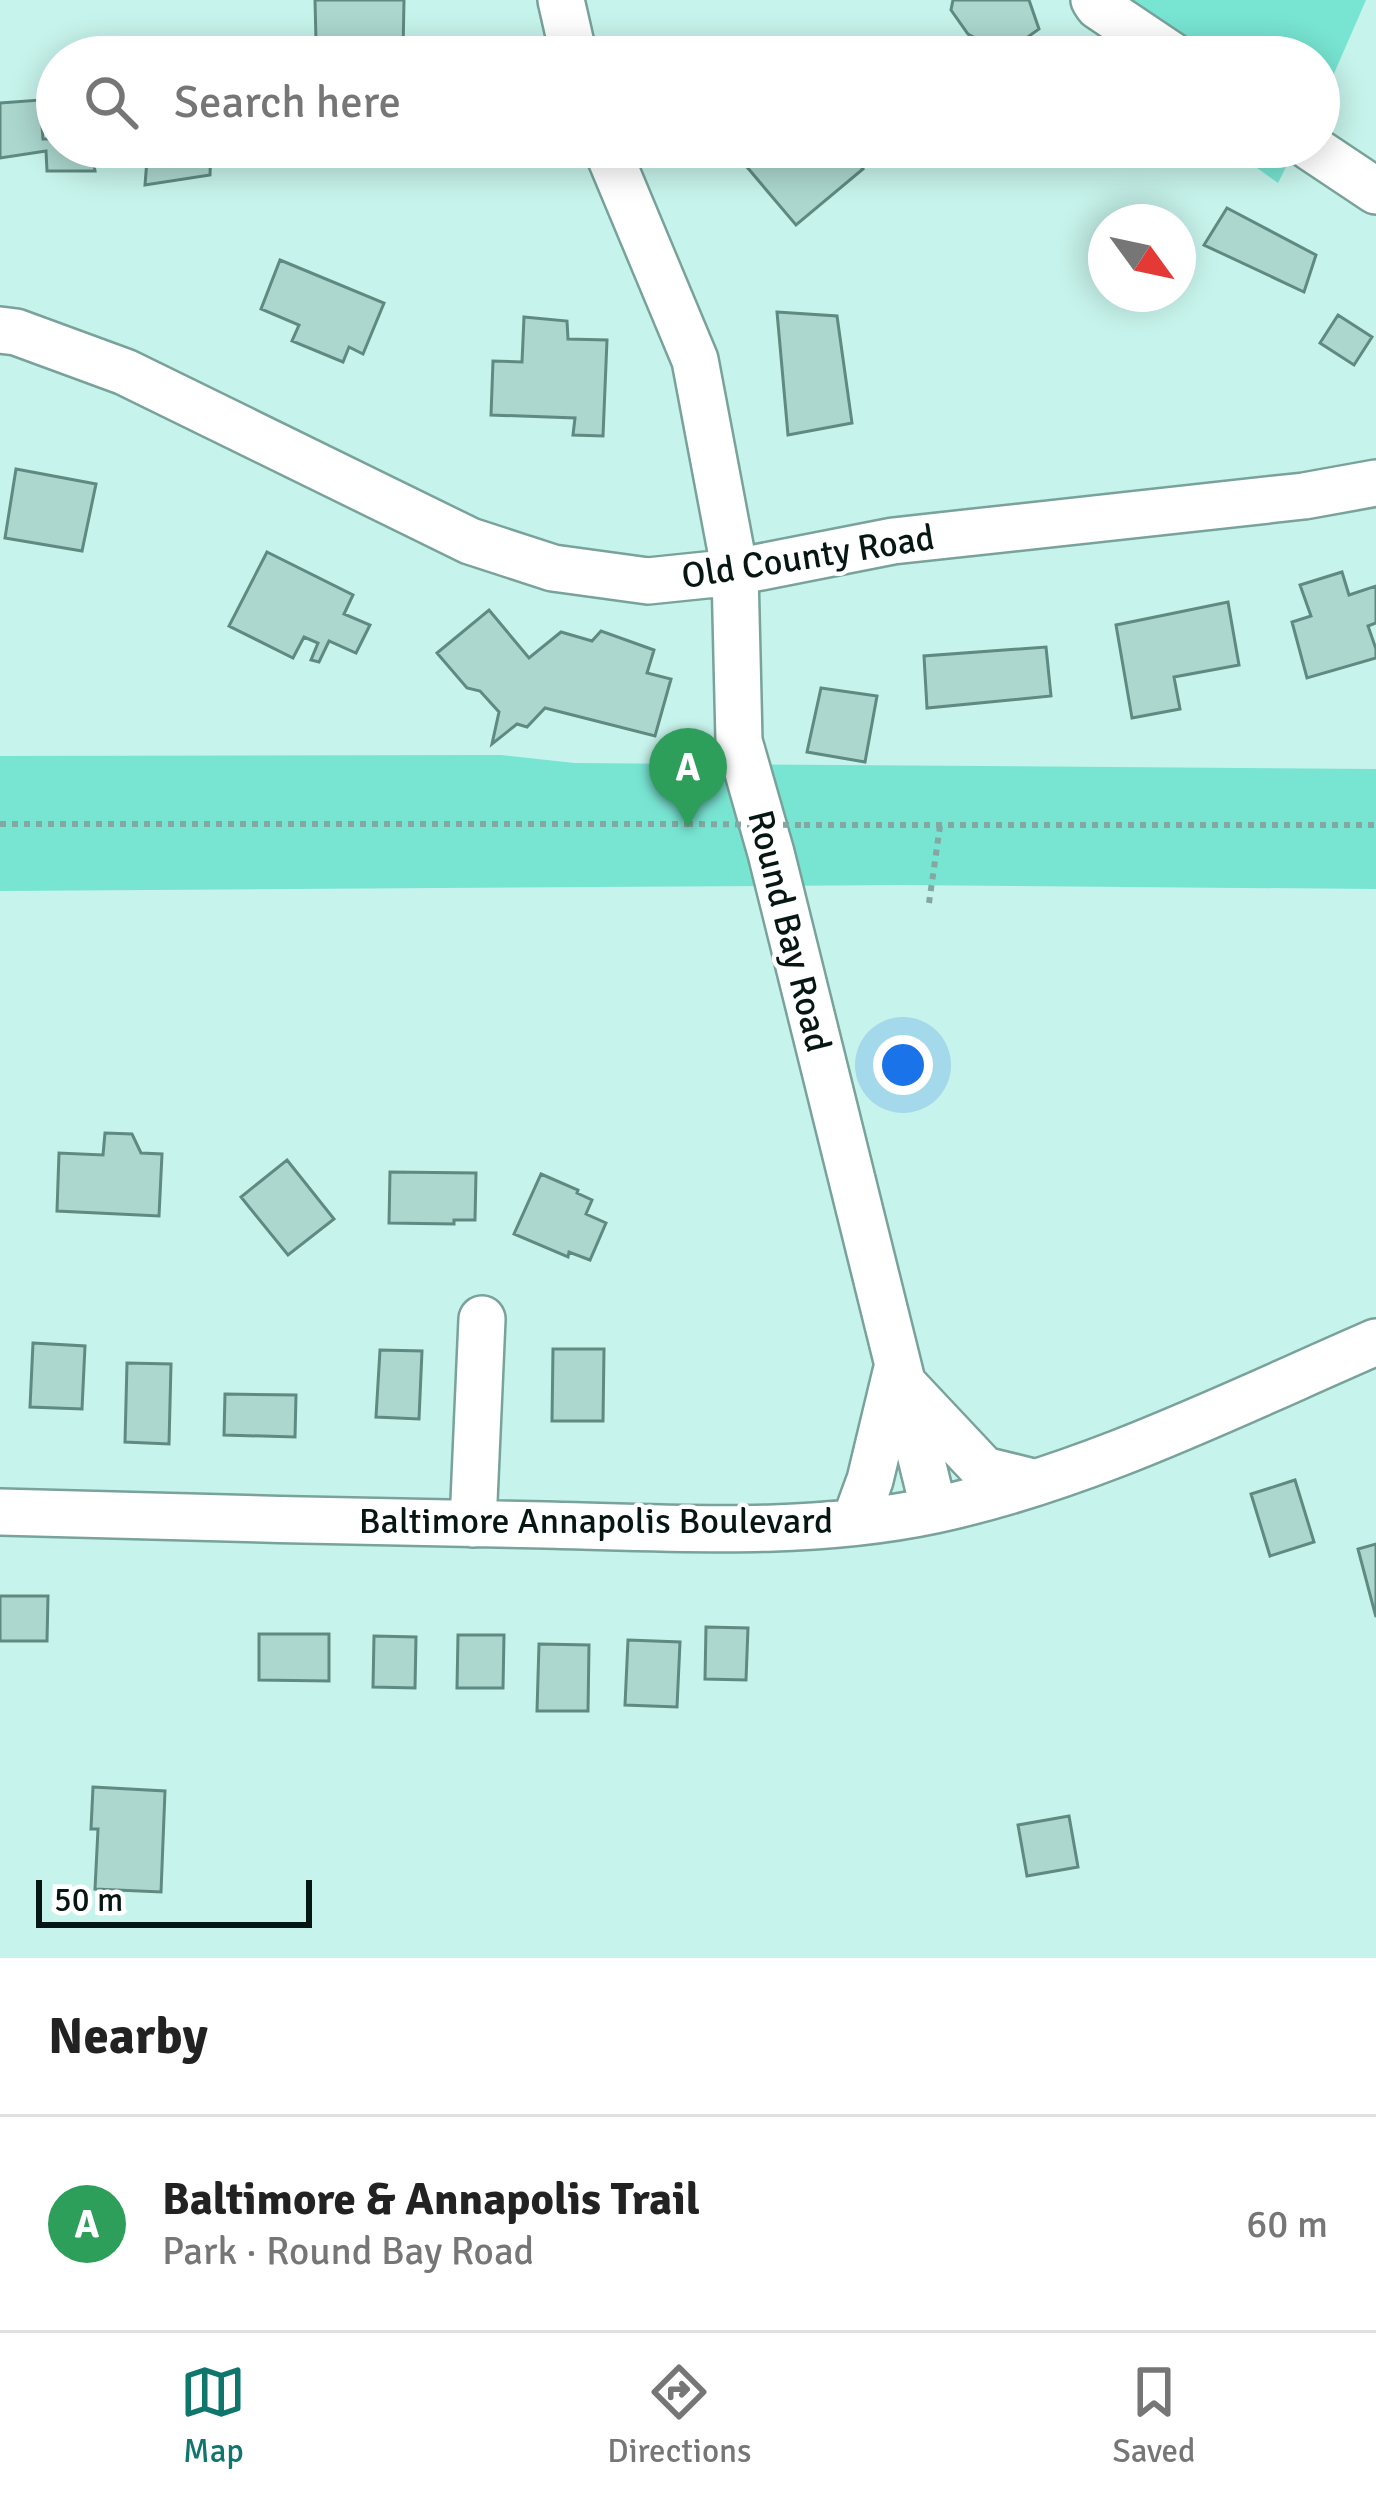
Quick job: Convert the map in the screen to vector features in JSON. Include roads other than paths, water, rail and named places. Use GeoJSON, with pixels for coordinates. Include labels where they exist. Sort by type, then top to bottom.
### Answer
{"type":"FeatureCollection","features":[{"type":"Feature","properties":{"kind":"street"},"geometry":{"type":"LineString","coordinates":[[561,0],[569,36]]}},
{"type":"Feature","properties":{"kind":"street"},"geometry":{"type":"LineString","coordinates":[[1094,0],[1142,36]]}},
{"type":"Feature","properties":{"kind":"street"},"geometry":{"type":"LineString","coordinates":[[1340,167],[1376,191]]}},
{"type":"Feature","properties":{"kind":"street","name":"Round Bay Road"},"geometry":{"type":"LineString","coordinates":[[615,168],[695,360],[735,572],[739,741],[934,1510]]}},
{"type":"Feature","properties":{"kind":"street","name":"Old County Road"},"geometry":{"type":"LineString","coordinates":[[0,330],[125,372],[470,541],[554,568],[648,581],[735,572],[893,541],[1304,496],[1376,483]]}},
{"type":"Feature","properties":{"kind":"street"},"geometry":{"type":"LineString","coordinates":[[473,1524],[482,1319]]}},
{"type":"Feature","properties":{"kind":"street","name":"Baltimore Annapolis Boulevard"},"geometry":{"type":"LineString","coordinates":[[0,1512],[715,1529],[854,1521],[934,1510],[1033,1482],[1177,1428],[1376,1342]]}},
{"type":"Feature","properties":{"kind":"street"},"geometry":{"type":"LineString","coordinates":[[900,1373],[932,1417],[984,1470],[1033,1482]]}},
{"type":"Feature","properties":{"kind":"street"},"geometry":{"type":"LineString","coordinates":[[854,1521],[900,1373]]}},
{"type":"Feature","properties":{"kind":"place","name":"Baltimore & Annapolis Trail"},"geometry":{"type":"Point","coordinates":[688,827]}}]}
